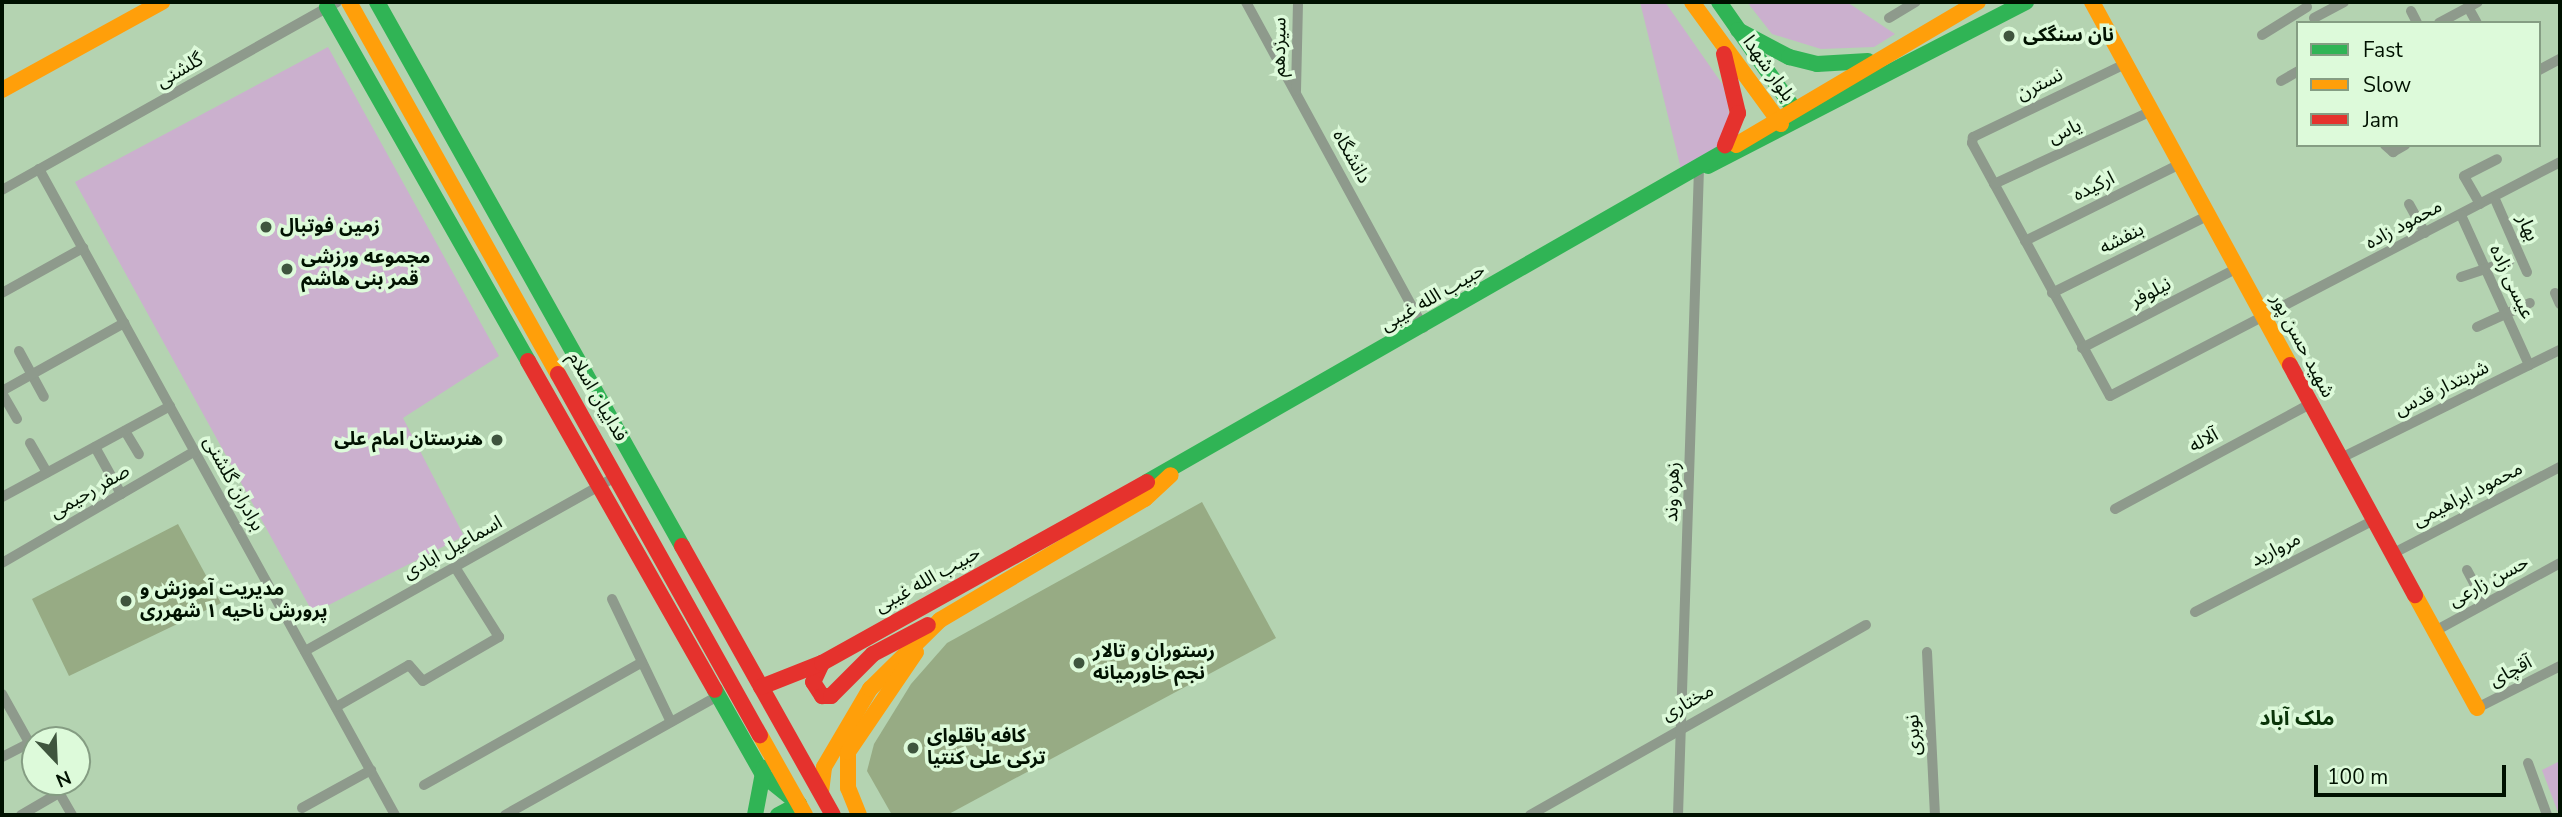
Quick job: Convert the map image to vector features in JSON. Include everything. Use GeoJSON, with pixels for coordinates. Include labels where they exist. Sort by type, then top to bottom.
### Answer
{"type":"FeatureCollection","features":[{"type":"Feature","properties":{"kind":"main road","name":"فداییان اسلام"},"geometry":{"type":"LineString","coordinates":[[349,2],[617,475],[802,810]]}},
{"type":"Feature","properties":{"kind":"main road","name":"فداییان اسلام"},"geometry":{"type":"LineString","coordinates":[[377,2],[833,815]]}},
{"type":"Feature","properties":{"kind":"main road","name":"بلوار شهدا"},"geometry":{"type":"LineString","coordinates":[[1692,2],[1780,122]]}},
{"type":"Feature","properties":{"kind":"main road","name":"بلوار شهدا"},"geometry":{"type":"LineString","coordinates":[[1719,2],[1796,113]]}},
{"type":"Feature","properties":{"kind":"main road","name":"حبیب الله غیبی"},"geometry":{"type":"LineString","coordinates":[[1796,113],[1985,25],[2026,2]]}},
{"type":"Feature","properties":{"kind":"main road","name":"شهید حسن پور"},"geometry":{"type":"LineString","coordinates":[[2092,2],[2477,708]]}},
{"type":"Feature","properties":{"kind":"main road"},"geometry":{"type":"LineString","coordinates":[[2,90],[157,3]]}},
{"type":"Feature","properties":{"kind":"main road","name":"حبیب الله غیبی"},"geometry":{"type":"LineString","coordinates":[[761,687],[822,663],[1424,328],[1796,113],[1879,59],[1976,3]]}},
{"type":"Feature","properties":{"kind":"main road"},"geometry":{"type":"LineString","coordinates":[[1976,3],[1985,25]]}},
{"type":"Feature","properties":{"kind":"main road"},"geometry":{"type":"LineString","coordinates":[[332,5],[598,486],[763,775],[802,810]]}},
{"type":"Feature","properties":{"kind":"main road"},"geometry":{"type":"LineString","coordinates":[[1738,30],[1764,47],[1817,64],[1879,59]]}},
{"type":"Feature","properties":{"kind":"main road"},"geometry":{"type":"LineString","coordinates":[[1716,32],[1737,94],[1736,122],[1724,148]]}},
{"type":"Feature","properties":{"kind":"main road","name":"حبیب الله غیبی"},"geometry":{"type":"LineString","coordinates":[[1699,169],[1724,148],[1780,122]]}},
{"type":"Feature","properties":{"kind":"main road","name":"حبیب الله غیبی"},"geometry":{"type":"LineString","coordinates":[[821,792],[824,767],[870,689],[940,620],[1145,499],[1185,461]]}},
{"type":"Feature","properties":{"kind":"main road"},"geometry":{"type":"LineString","coordinates":[[822,663],[813,682],[822,696],[831,696],[873,654],[940,620]]}},
{"type":"Feature","properties":{"kind":"main road"},"geometry":{"type":"LineString","coordinates":[[859,815],[849,788],[848,752],[940,620]]}},
{"type":"Feature","properties":{"kind":"main road"},"geometry":{"type":"LineString","coordinates":[[755,815],[763,775],[765,742]]}},
{"type":"Feature","properties":{"kind":"main road"},"geometry":{"type":"LineString","coordinates":[[778,815],[802,810],[821,792]]}},
{"type":"Feature","properties":{"kind":"street","name":"دانشگاه"},"geometry":{"type":"LineString","coordinates":[[1246,2],[1424,328]]}},
{"type":"Feature","properties":{"kind":"street","name":"سیزدهم"},"geometry":{"type":"LineString","coordinates":[[1296,93],[1298,2]]}},
{"type":"Feature","properties":{"kind":"street"},"geometry":{"type":"LineString","coordinates":[[1889,18],[1916,2]]}},
{"type":"Feature","properties":{"kind":"street"},"geometry":{"type":"LineString","coordinates":[[2262,35],[2306,5],[2315,21],[2344,2]]}},
{"type":"Feature","properties":{"kind":"street"},"geometry":{"type":"LineString","coordinates":[[2443,21],[2473,4]]}},
{"type":"Feature","properties":{"kind":"street","name":"گلشنی"},"geometry":{"type":"LineString","coordinates":[[2,190],[332,5]]}},
{"type":"Feature","properties":{"kind":"street"},"geometry":{"type":"LineString","coordinates":[[2411,11],[2416,21]]}},
{"type":"Feature","properties":{"kind":"street"},"geometry":{"type":"LineString","coordinates":[[2541,69],[2560,58]]}},
{"type":"Feature","properties":{"kind":"street","name":"نسترن"},"geometry":{"type":"LineString","coordinates":[[1994,184],[1972,140],[2124,64]]}},
{"type":"Feature","properties":{"kind":"street"},"geometry":{"type":"LineString","coordinates":[[2281,81],[2296,72]]}},
{"type":"Feature","properties":{"kind":"street","name":"یاس"},"geometry":{"type":"LineString","coordinates":[[1994,184],[2151,111]]}},
{"type":"Feature","properties":{"kind":"street"},"geometry":{"type":"LineString","coordinates":[[2480,204],[2464,176],[2497,159]]}},
{"type":"Feature","properties":{"kind":"street","name":"محمود زاده"},"geometry":{"type":"LineString","coordinates":[[2082,348],[2110,396],[2560,162]]}},
{"type":"Feature","properties":{"kind":"street","name":"ارکیده"},"geometry":{"type":"LineString","coordinates":[[2025,241],[2180,164]]}},
{"type":"Feature","properties":{"kind":"street","name":"زهره وند"},"geometry":{"type":"LineString","coordinates":[[1678,815],[1685,724],[1699,169]]}},
{"type":"Feature","properties":{"kind":"street","name":"برادران گلشنی"},"geometry":{"type":"LineString","coordinates":[[40,170],[394,815]]}},
{"type":"Feature","properties":{"kind":"street"},"geometry":{"type":"LineString","coordinates":[[1994,184],[2082,348]]}},
{"type":"Feature","properties":{"kind":"street","name":"بهار"},"geometry":{"type":"LineString","coordinates":[[2494,197],[2527,272]]}},
{"type":"Feature","properties":{"kind":"street"},"geometry":{"type":"LineString","coordinates":[[2409,204],[2425,233]]}},
{"type":"Feature","properties":{"kind":"street","name":"عيسی زاده"},"geometry":{"type":"LineString","coordinates":[[2461,215],[2529,365]]}},
{"type":"Feature","properties":{"kind":"street","name":"بنفشه"},"geometry":{"type":"LineString","coordinates":[[2052,293],[2207,216]]}},
{"type":"Feature","properties":{"kind":"street"},"geometry":{"type":"LineString","coordinates":[[2,293],[83,248]]}},
{"type":"Feature","properties":{"kind":"street"},"geometry":{"type":"LineString","coordinates":[[2461,277],[2509,261]]}},
{"type":"Feature","properties":{"kind":"street","name":"نیلوفر"},"geometry":{"type":"LineString","coordinates":[[2082,348],[2236,269]]}},
{"type":"Feature","properties":{"kind":"street"},"geometry":{"type":"LineString","coordinates":[[2477,327],[2530,303]]}},
{"type":"Feature","properties":{"kind":"street"},"geometry":{"type":"LineString","coordinates":[[17,419],[2,392],[124,323]]}},
{"type":"Feature","properties":{"kind":"street","name":"شربتدار قدس"},"geometry":{"type":"LineString","coordinates":[[2339,459],[2560,350]]}},
{"type":"Feature","properties":{"kind":"street"},"geometry":{"type":"LineString","coordinates":[[19,351],[44,397]]}},
{"type":"Feature","properties":{"kind":"street","name":"آلاله"},"geometry":{"type":"LineString","coordinates":[[2115,509],[2310,404]]}},
{"type":"Feature","properties":{"kind":"street"},"geometry":{"type":"LineString","coordinates":[[2,497],[170,406]]}},
{"type":"Feature","properties":{"kind":"street"},"geometry":{"type":"LineString","coordinates":[[125,430],[139,454]]}},
{"type":"Feature","properties":{"kind":"street"},"geometry":{"type":"LineString","coordinates":[[30,443],[47,473]]}},
{"type":"Feature","properties":{"kind":"street"},"geometry":{"type":"LineString","coordinates":[[95,447],[121,494]]}},
{"type":"Feature","properties":{"kind":"street","name":"صفر رحیمی"},"geometry":{"type":"LineString","coordinates":[[2,563],[195,451]]}},
{"type":"Feature","properties":{"kind":"street","name":"محمود ابراهیمی"},"geometry":{"type":"LineString","coordinates":[[2392,554],[2560,467]]}},
{"type":"Feature","properties":{"kind":"street","name":"اسماعیل ابادی"},"geometry":{"type":"LineString","coordinates":[[305,651],[617,475]]}},
{"type":"Feature","properties":{"kind":"street","name":"مروارید"},"geometry":{"type":"LineString","coordinates":[[2195,612],[2374,520]]}},
{"type":"Feature","properties":{"kind":"street","name":"حسن زارعی"},"geometry":{"type":"LineString","coordinates":[[2435,631],[2560,563]]}},
{"type":"Feature","properties":{"kind":"street"},"geometry":{"type":"LineString","coordinates":[[336,707],[409,665],[424,681],[499,637],[456,567]]}},
{"type":"Feature","properties":{"kind":"street"},"geometry":{"type":"LineString","coordinates":[[2467,570],[2486,604]]}},
{"type":"Feature","properties":{"kind":"street"},"geometry":{"type":"LineString","coordinates":[[612,599],[671,722]]}},
{"type":"Feature","properties":{"kind":"street","name":"مختاری"},"geometry":{"type":"LineString","coordinates":[[1530,815],[1685,724],[1866,625]]}},
{"type":"Feature","properties":{"kind":"street","name":"نوبری"},"geometry":{"type":"LineString","coordinates":[[1927,652],[1935,815]]}},
{"type":"Feature","properties":{"kind":"street"},"geometry":{"type":"LineString","coordinates":[[425,785],[642,662]]}},
{"type":"Feature","properties":{"kind":"street","name":"آقچای"},"geometry":{"type":"LineString","coordinates":[[2477,708],[2560,666]]}},
{"type":"Feature","properties":{"kind":"street"},"geometry":{"type":"LineString","coordinates":[[2,694],[7,715],[21,733]]}},
{"type":"Feature","properties":{"kind":"street"},"geometry":{"type":"LineString","coordinates":[[505,815],[718,696]]}},
{"type":"Feature","properties":{"kind":"street"},"geometry":{"type":"LineString","coordinates":[[2,757],[21,751]]}},
{"type":"Feature","properties":{"kind":"street"},"geometry":{"type":"LineString","coordinates":[[2528,763],[2547,815]]}},
{"type":"Feature","properties":{"kind":"street"},"geometry":{"type":"LineString","coordinates":[[302,808],[371,770]]}},
{"type":"Feature","properties":{"kind":"street"},"geometry":{"type":"LineString","coordinates":[[21,815],[54,796]]}},
{"type":"Feature","properties":{"kind":"street"},"geometry":{"type":"LineString","coordinates":[[61,796],[72,815]]}},
{"type":"Feature","properties":{"kind":"shaded area"},"geometry":{"type":"Polygon","coordinates":[[[1640,2],[1665,2],[1723,85],[1728,105],[1730,123],[1720,145],[1682,173],[1640,2]]]}},
{"type":"Feature","properties":{"kind":"shaded area"},"geometry":{"type":"Polygon","coordinates":[[[1747,2],[1847,2],[1895,34],[1874,47],[1821,49],[1772,34],[1747,2]]]}},
{"type":"Feature","properties":{"kind":"shaded area","name":"مجموعه ورزشی قمر بنی هاشم"},"geometry":{"type":"Polygon","coordinates":[[[328,47],[499,356],[403,418],[464,536],[313,613],[75,182],[328,47]]]}},
{"type":"Feature","properties":{"kind":"shaded area"},"geometry":{"type":"Polygon","coordinates":[[[2560,761],[2560,815],[2559,815],[2542,770],[2560,761]]]}},
{"type":"Feature","properties":{"kind":"building","name":"رستوران و تالار نجم خاورمیانه"},"geometry":{"type":"Polygon","coordinates":[[[1202,502],[1276,638],[947,815],[892,815],[867,771],[874,744],[911,684],[947,643],[1202,502]]]}},
{"type":"Feature","properties":{"kind":"building","name":"مدیریت آموزش و پرورش ناحیه ۱ شهرری"},"geometry":{"type":"Polygon","coordinates":[[[178,524],[221,603],[69,676],[32,599],[178,524]]]}},
{"type":"Feature","properties":{"kind":"traffic: fast"},"geometry":{"type":"LineString","coordinates":[[377,2],[682,546]]}},
{"type":"Feature","properties":{"kind":"traffic: fast"},"geometry":{"type":"LineString","coordinates":[[1719,2],[1798,115]]}},
{"type":"Feature","properties":{"kind":"traffic: fast"},"geometry":{"type":"LineString","coordinates":[[1708,166],[2026,2]]}},
{"type":"Feature","properties":{"kind":"traffic: fast"},"geometry":{"type":"LineString","coordinates":[[327,7],[528,361]]}},
{"type":"Feature","properties":{"kind":"traffic: fast"},"geometry":{"type":"LineString","coordinates":[[1738,30],[1789,57],[1817,64],[1868,61]]}},
{"type":"Feature","properties":{"kind":"traffic: fast"},"geometry":{"type":"LineString","coordinates":[[1147,482],[1736,145]]}},
{"type":"Feature","properties":{"kind":"traffic: fast"},"geometry":{"type":"LineString","coordinates":[[715,690],[763,775],[799,804],[778,815]]}},
{"type":"Feature","properties":{"kind":"traffic: fast"},"geometry":{"type":"LineString","coordinates":[[755,815],[764,768]]}},
{"type":"Feature","properties":{"kind":"traffic: slow"},"geometry":{"type":"LineString","coordinates":[[2,90],[162,2]]}},
{"type":"Feature","properties":{"kind":"traffic: slow"},"geometry":{"type":"LineString","coordinates":[[349,2],[558,374]]}},
{"type":"Feature","properties":{"kind":"traffic: slow"},"geometry":{"type":"LineString","coordinates":[[1692,2],[1781,124]]}},
{"type":"Feature","properties":{"kind":"traffic: slow"},"geometry":{"type":"LineString","coordinates":[[1736,145],[1978,2]]}},
{"type":"Feature","properties":{"kind":"traffic: slow"},"geometry":{"type":"LineString","coordinates":[[2092,2],[2290,365]]}},
{"type":"Feature","properties":{"kind":"traffic: slow"},"geometry":{"type":"LineString","coordinates":[[821,792],[824,767],[870,689],[940,620],[1145,499],[1171,475]]}},
{"type":"Feature","properties":{"kind":"traffic: slow"},"geometry":{"type":"LineString","coordinates":[[2415,595],[2477,708]]}},
{"type":"Feature","properties":{"kind":"traffic: slow"},"geometry":{"type":"LineString","coordinates":[[859,815],[848,788],[848,752],[916,652]]}},
{"type":"Feature","properties":{"kind":"traffic: slow"},"geometry":{"type":"LineString","coordinates":[[760,735],[805,815]]}},
{"type":"Feature","properties":{"kind":"traffic: jam"},"geometry":{"type":"LineString","coordinates":[[1724,54],[1738,113],[1725,146]]}},
{"type":"Feature","properties":{"kind":"traffic: jam"},"geometry":{"type":"LineString","coordinates":[[528,361],[715,690]]}},
{"type":"Feature","properties":{"kind":"traffic: jam"},"geometry":{"type":"LineString","coordinates":[[2290,365],[2415,595]]}},
{"type":"Feature","properties":{"kind":"traffic: jam"},"geometry":{"type":"LineString","coordinates":[[558,374],[760,735]]}},
{"type":"Feature","properties":{"kind":"traffic: jam"},"geometry":{"type":"LineString","coordinates":[[761,687],[822,663],[1147,482]]}},
{"type":"Feature","properties":{"kind":"traffic: jam"},"geometry":{"type":"LineString","coordinates":[[682,546],[833,815]]}},
{"type":"Feature","properties":{"kind":"traffic: jam"},"geometry":{"type":"LineString","coordinates":[[822,663],[813,682],[822,696],[831,696],[873,654],[928,625]]}},
{"type":"Feature","properties":{"kind":"place","name":"نان سنگکی"},"geometry":{"type":"Point","coordinates":[2009,36]}},
{"type":"Feature","properties":{"kind":"place","name":"زمین فوتبال"},"geometry":{"type":"Point","coordinates":[266,227]}},
{"type":"Feature","properties":{"kind":"place","name":"مجموعه ورزشی قمر بنی هاشم"},"geometry":{"type":"Point","coordinates":[287,269]}},
{"type":"Feature","properties":{"kind":"place","name":"هنرستان امام علی"},"geometry":{"type":"Point","coordinates":[497,440]}},
{"type":"Feature","properties":{"kind":"place","name":"مدیریت آموزش و پرورش ناحیه ۱ شهرری"},"geometry":{"type":"Point","coordinates":[126,601]}},
{"type":"Feature","properties":{"kind":"place","name":"رستوران و تالار نجم خاورمیانه"},"geometry":{"type":"Point","coordinates":[1079,663]}},
{"type":"Feature","properties":{"kind":"place","name":"کافه باقلوای ترکی علی کنتیا"},"geometry":{"type":"Point","coordinates":[913,748]}},
{"type":"Feature","properties":{"kind":"district","name":"ملک آباد"},"geometry":{"type":"Point","coordinates":[2297,718]}}]}
